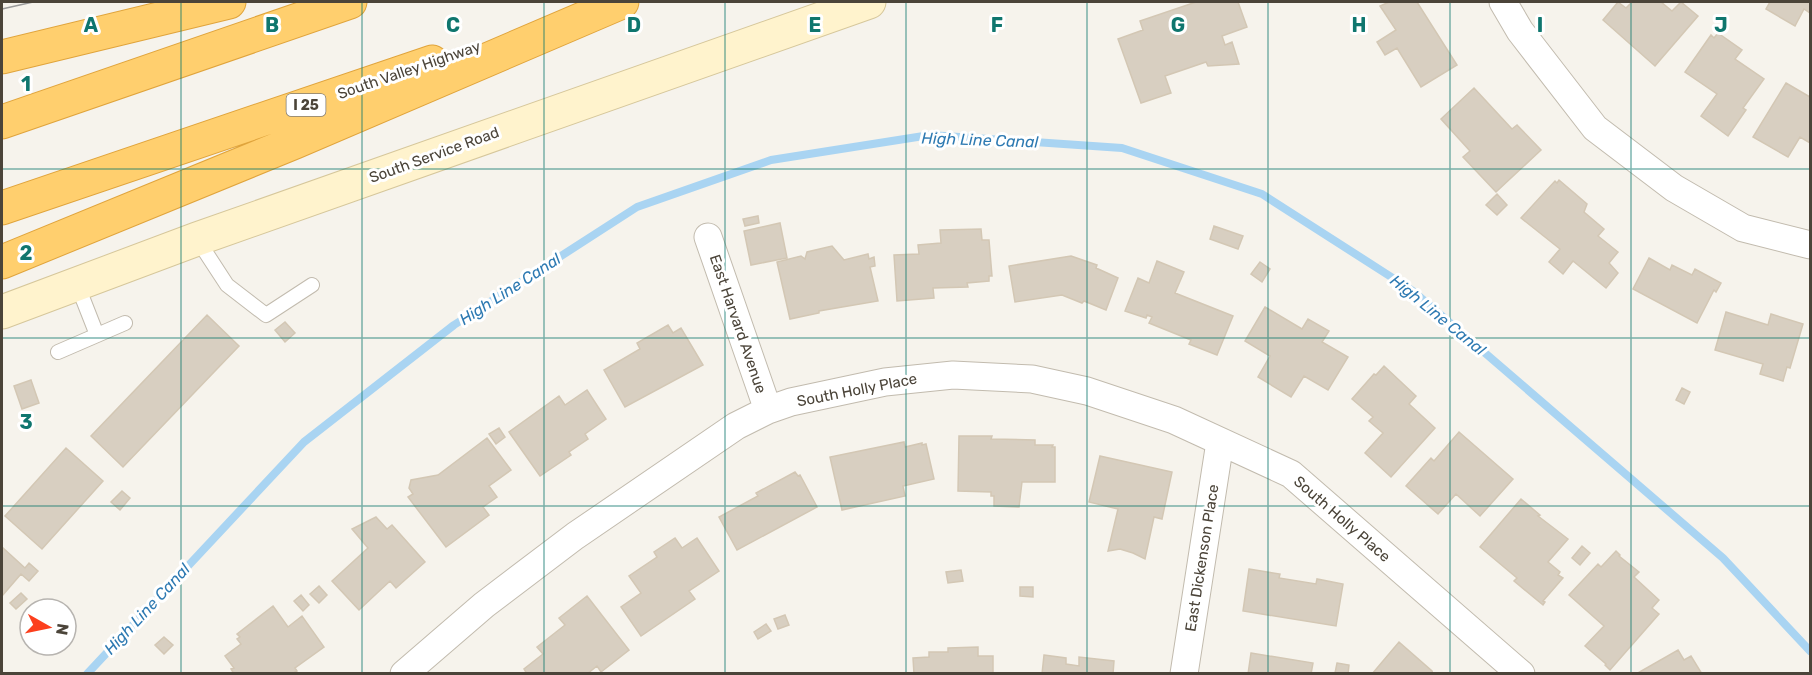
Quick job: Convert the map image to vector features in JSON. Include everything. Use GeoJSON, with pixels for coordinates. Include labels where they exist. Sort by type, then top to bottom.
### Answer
{"type":"FeatureCollection","features":[{"type":"Feature","properties":{"kind":"highway"},"geometry":{"type":"LineString","coordinates":[[2,57],[229,2]]}},
{"type":"Feature","properties":{"kind":"highway"},"geometry":{"type":"LineString","coordinates":[[2,122],[350,2]]}},
{"type":"Feature","properties":{"kind":"highway","name":"South Valley Highway"},"geometry":{"type":"LineString","coordinates":[[2,208],[611,2]]}},
{"type":"Feature","properties":{"kind":"highway"},"geometry":{"type":"LineString","coordinates":[[2,262],[295,142],[622,2]]}},
{"type":"Feature","properties":{"kind":"street","name":"South Service Road"},"geometry":{"type":"LineString","coordinates":[[2,312],[197,239],[869,2]]}},
{"type":"Feature","properties":{"kind":"street"},"geometry":{"type":"LineString","coordinates":[[1503,2],[1520,31],[1595,128],[1674,188],[1743,228],[1810,245]]}},
{"type":"Feature","properties":{"kind":"street","name":"East Harvard Avenue"},"geometry":{"type":"LineString","coordinates":[[708,237],[768,410]]}},
{"type":"Feature","properties":{"kind":"street","name":"South Holly Place"},"geometry":{"type":"LineString","coordinates":[[404,674],[484,605],[575,536],[736,426],[768,410],[791,402],[885,382],[953,375],[1032,379],[1087,391],[1174,420],[1290,474],[1521,674]]}},
{"type":"Feature","properties":{"kind":"street","name":"East Dickenson Place"},"geometry":{"type":"LineString","coordinates":[[1184,674],[1220,442]]}},
{"type":"Feature","properties":{"kind":"lane"},"geometry":{"type":"LineString","coordinates":[[197,239],[227,285],[266,315],[312,285]]}},
{"type":"Feature","properties":{"kind":"lane"},"geometry":{"type":"LineString","coordinates":[[77,284],[97,335]]}},
{"type":"Feature","properties":{"kind":"lane"},"geometry":{"type":"LineString","coordinates":[[58,352],[125,323]]}},
{"type":"Feature","properties":{"kind":"building"},"geometry":{"type":"Polygon","coordinates":[[[1196,2],[1238,2],[1247,27],[1222,36],[1225,45],[1232,42],[1239,64],[1208,66],[1206,62],[1165,76],[1171,93],[1141,103],[1118,39],[1143,30],[1140,21],[1196,2]]]}},
{"type":"Feature","properties":{"kind":"building"},"geometry":{"type":"Polygon","coordinates":[[[1389,2],[1417,2],[1457,65],[1421,87],[1397,48],[1385,55],[1377,42],[1396,30],[1380,6],[1389,2]]]}},
{"type":"Feature","properties":{"kind":"building"},"geometry":{"type":"Polygon","coordinates":[[[1618,2],[1626,8],[1632,2],[1661,2],[1672,11],[1681,2],[1698,16],[1655,66],[1603,20],[1618,2]]]}},
{"type":"Feature","properties":{"kind":"building"},"geometry":{"type":"Polygon","coordinates":[[[1770,2],[1810,2],[1810,13],[1804,9],[1795,26],[1766,9],[1770,2]]]}},
{"type":"Feature","properties":{"kind":"building"},"geometry":{"type":"Polygon","coordinates":[[[1718,33],[1742,50],[1735,59],[1764,79],[1743,108],[1746,110],[1728,136],[1701,116],[1717,94],[1685,72],[1711,35],[1714,38],[1718,33]]]}},
{"type":"Feature","properties":{"kind":"building"},"geometry":{"type":"Polygon","coordinates":[[[1786,83],[1810,97],[1810,143],[1800,137],[1788,157],[1753,137],[1786,83]]]}},
{"type":"Feature","properties":{"kind":"building"},"geometry":{"type":"Polygon","coordinates":[[[1474,88],[1512,129],[1517,125],[1541,150],[1496,192],[1463,157],[1470,151],[1441,119],[1474,88]]]}},
{"type":"Feature","properties":{"kind":"building"},"geometry":{"type":"Polygon","coordinates":[[[1559,180],[1587,204],[1584,212],[1604,229],[1598,236],[1618,252],[1609,263],[1618,273],[1606,288],[1573,261],[1563,274],[1549,262],[1560,249],[1521,218],[1555,181],[1557,183],[1559,180]]]}},
{"type":"Feature","properties":{"kind":"building"},"geometry":{"type":"Polygon","coordinates":[[[1497,194],[1507,205],[1497,215],[1486,205],[1497,194]]]}},
{"type":"Feature","properties":{"kind":"building"},"geometry":{"type":"Polygon","coordinates":[[[758,216],[759,223],[745,226],[743,219],[758,216]]]}},
{"type":"Feature","properties":{"kind":"building"},"geometry":{"type":"Polygon","coordinates":[[[780,223],[787,258],[751,265],[744,231],[780,223]]]}},
{"type":"Feature","properties":{"kind":"building"},"geometry":{"type":"Polygon","coordinates":[[[1214,226],[1243,236],[1238,249],[1210,239],[1214,226]]]}},
{"type":"Feature","properties":{"kind":"building"},"geometry":{"type":"Polygon","coordinates":[[[981,229],[982,240],[989,240],[992,276],[989,276],[989,281],[967,283],[968,287],[933,288],[934,298],[897,301],[894,255],[919,254],[918,245],[941,243],[940,230],[981,229]]]}},
{"type":"Feature","properties":{"kind":"building"},"geometry":{"type":"Polygon","coordinates":[[[832,246],[844,260],[868,254],[869,259],[874,257],[875,266],[870,267],[878,301],[819,311],[819,313],[790,319],[777,262],[801,256],[805,259],[807,252],[832,246]]]}},
{"type":"Feature","properties":{"kind":"building"},"geometry":{"type":"Polygon","coordinates":[[[1071,256],[1097,265],[1096,268],[1118,278],[1106,310],[1062,295],[1015,302],[1009,266],[1071,256]]]}},
{"type":"Feature","properties":{"kind":"building"},"geometry":{"type":"Polygon","coordinates":[[[1649,258],[1670,270],[1672,265],[1692,275],[1695,269],[1721,283],[1716,292],[1714,290],[1697,323],[1633,289],[1649,258]]]}},
{"type":"Feature","properties":{"kind":"building"},"geometry":{"type":"Polygon","coordinates":[[[1157,261],[1184,272],[1175,293],[1233,316],[1217,355],[1189,344],[1191,340],[1149,323],[1152,317],[1147,315],[1146,318],[1125,311],[1138,278],[1149,283],[1157,261]]]}},
{"type":"Feature","properties":{"kind":"building"},"geometry":{"type":"Polygon","coordinates":[[[1260,262],[1270,269],[1262,282],[1251,274],[1260,262]]]}},
{"type":"Feature","properties":{"kind":"building"},"geometry":{"type":"Polygon","coordinates":[[[1265,307],[1302,329],[1308,319],[1329,331],[1322,342],[1348,357],[1328,390],[1304,376],[1291,397],[1258,377],[1270,356],[1245,341],[1265,307]]]}},
{"type":"Feature","properties":{"kind":"building"},"geometry":{"type":"Polygon","coordinates":[[[1726,312],[1768,325],[1771,314],[1803,324],[1790,368],[1787,367],[1783,381],[1760,374],[1763,364],[1715,350],[1726,312]]]}},
{"type":"Feature","properties":{"kind":"building"},"geometry":{"type":"Polygon","coordinates":[[[207,315],[239,346],[123,467],[91,436],[207,315]]]}},
{"type":"Feature","properties":{"kind":"building"},"geometry":{"type":"Polygon","coordinates":[[[285,322],[295,333],[285,342],[275,330],[285,322]]]}},
{"type":"Feature","properties":{"kind":"building"},"geometry":{"type":"Polygon","coordinates":[[[668,325],[673,333],[681,328],[703,365],[625,407],[604,370],[640,349],[637,343],[668,325]]]}},
{"type":"Feature","properties":{"kind":"building"},"geometry":{"type":"Polygon","coordinates":[[[1384,366],[1416,396],[1409,404],[1435,428],[1391,477],[1365,453],[1383,433],[1369,421],[1373,417],[1352,399],[1384,366]]]}},
{"type":"Feature","properties":{"kind":"building"},"geometry":{"type":"Polygon","coordinates":[[[31,380],[39,403],[22,409],[14,386],[31,380]]]}},
{"type":"Feature","properties":{"kind":"building"},"geometry":{"type":"Polygon","coordinates":[[[1682,388],[1690,392],[1684,404],[1676,400],[1682,388]]]}},
{"type":"Feature","properties":{"kind":"building"},"geometry":{"type":"Polygon","coordinates":[[[587,390],[606,419],[585,434],[588,439],[569,452],[571,455],[540,476],[509,432],[559,396],[565,405],[587,390]]]}},
{"type":"Feature","properties":{"kind":"building"},"geometry":{"type":"Polygon","coordinates":[[[499,428],[505,437],[496,444],[489,434],[499,428]]]}},
{"type":"Feature","properties":{"kind":"building"},"geometry":{"type":"Polygon","coordinates":[[[1459,432],[1513,479],[1480,516],[1456,494],[1438,514],[1406,486],[1431,458],[1434,461],[1459,432]]]}},
{"type":"Feature","properties":{"kind":"building"},"geometry":{"type":"Polygon","coordinates":[[[959,436],[1035,440],[1035,445],[1053,445],[1052,447],[1055,447],[1055,482],[1022,482],[1019,507],[994,506],[994,496],[991,496],[991,492],[958,491],[959,436]]]}},
{"type":"Feature","properties":{"kind":"building"},"geometry":{"type":"Polygon","coordinates":[[[487,438],[511,470],[489,486],[497,497],[483,507],[489,515],[446,547],[408,497],[413,494],[409,488],[411,480],[438,475],[487,438]]]}},
{"type":"Feature","properties":{"kind":"building"},"geometry":{"type":"Polygon","coordinates":[[[904,442],[905,447],[926,444],[934,479],[903,486],[905,496],[842,510],[830,457],[904,442]]]}},
{"type":"Feature","properties":{"kind":"building"},"geometry":{"type":"Polygon","coordinates":[[[66,448],[103,481],[42,549],[5,516],[66,448]]]}},
{"type":"Feature","properties":{"kind":"building"},"geometry":{"type":"Polygon","coordinates":[[[1100,456],[1172,472],[1162,519],[1154,517],[1145,559],[1120,549],[1108,551],[1118,509],[1089,502],[1100,456]]]}},
{"type":"Feature","properties":{"kind":"building"},"geometry":{"type":"Polygon","coordinates":[[[795,472],[798,476],[800,475],[817,507],[737,550],[719,517],[758,496],[756,493],[795,472]]]}},
{"type":"Feature","properties":{"kind":"building"},"geometry":{"type":"Polygon","coordinates":[[[122,491],[130,498],[120,510],[111,502],[122,491]]]}},
{"type":"Feature","properties":{"kind":"building"},"geometry":{"type":"Polygon","coordinates":[[[1521,499],[1540,515],[1538,516],[1568,539],[1548,562],[1560,572],[1558,575],[1563,578],[1543,601],[1545,602],[1543,605],[1514,581],[1517,578],[1480,547],[1521,499]]]}},
{"type":"Feature","properties":{"kind":"building"},"geometry":{"type":"Polygon","coordinates":[[[376,517],[387,529],[392,525],[425,562],[396,588],[390,581],[359,610],[332,581],[368,548],[352,529],[376,517]]]}},
{"type":"Feature","properties":{"kind":"building"},"geometry":{"type":"Polygon","coordinates":[[[675,538],[682,548],[697,538],[719,571],[689,591],[695,599],[641,636],[621,607],[641,593],[629,576],[657,557],[654,552],[675,538]]]}},
{"type":"Feature","properties":{"kind":"building"},"geometry":{"type":"Polygon","coordinates":[[[1582,546],[1590,553],[1580,565],[1572,558],[1582,546]]]}},
{"type":"Feature","properties":{"kind":"building"},"geometry":{"type":"Polygon","coordinates":[[[2,547],[25,568],[29,563],[38,571],[29,581],[21,574],[2,596],[2,547]]]}},
{"type":"Feature","properties":{"kind":"building"},"geometry":{"type":"Polygon","coordinates":[[[1616,551],[1639,572],[1634,577],[1659,600],[1652,608],[1659,614],[1610,670],[1585,646],[1604,626],[1569,595],[1598,564],[1601,567],[1616,551]]]}},
{"type":"Feature","properties":{"kind":"building"},"geometry":{"type":"Polygon","coordinates":[[[1249,569],[1280,574],[1279,578],[1316,584],[1317,579],[1343,584],[1336,626],[1243,611],[1249,569]]]}},
{"type":"Feature","properties":{"kind":"building"},"geometry":{"type":"Polygon","coordinates":[[[961,570],[963,581],[948,583],[946,572],[961,570]]]}},
{"type":"Feature","properties":{"kind":"building"},"geometry":{"type":"Polygon","coordinates":[[[319,586],[327,595],[319,603],[310,594],[319,586]]]}},
{"type":"Feature","properties":{"kind":"building"},"geometry":{"type":"Polygon","coordinates":[[[1020,587],[1033,587],[1033,597],[1020,596],[1020,587]]]}},
{"type":"Feature","properties":{"kind":"building"},"geometry":{"type":"Polygon","coordinates":[[[21,593],[25,597],[18,597],[16,609],[10,603],[21,593]]]}},
{"type":"Feature","properties":{"kind":"building"},"geometry":{"type":"Polygon","coordinates":[[[301,595],[309,605],[303,611],[294,601],[301,595]]]}},
{"type":"Feature","properties":{"kind":"building"},"geometry":{"type":"Polygon","coordinates":[[[587,596],[629,650],[601,672],[597,666],[587,674],[527,674],[524,669],[543,654],[537,647],[565,625],[559,618],[587,596]]]}},
{"type":"Feature","properties":{"kind":"building"},"geometry":{"type":"Polygon","coordinates":[[[273,606],[288,627],[302,616],[324,647],[295,668],[297,671],[292,674],[234,674],[231,669],[234,668],[225,656],[241,644],[237,639],[240,637],[237,634],[273,606]]]}},
{"type":"Feature","properties":{"kind":"building"},"geometry":{"type":"Polygon","coordinates":[[[785,615],[789,625],[778,629],[774,619],[785,615]]]}},
{"type":"Feature","properties":{"kind":"building"},"geometry":{"type":"Polygon","coordinates":[[[766,624],[771,631],[758,639],[754,632],[766,624]]]}},
{"type":"Feature","properties":{"kind":"building"},"geometry":{"type":"Polygon","coordinates":[[[164,637],[173,645],[164,654],[155,645],[164,637]]]}},
{"type":"Feature","properties":{"kind":"building"},"geometry":{"type":"Polygon","coordinates":[[[1399,642],[1432,671],[1433,674],[1372,674],[1399,642]]]}},
{"type":"Feature","properties":{"kind":"building"},"geometry":{"type":"Polygon","coordinates":[[[978,647],[978,656],[993,656],[993,674],[914,674],[913,658],[929,657],[929,652],[948,652],[948,648],[978,647]]]}},
{"type":"Feature","properties":{"kind":"building"},"geometry":{"type":"Polygon","coordinates":[[[1678,650],[1684,660],[1691,656],[1702,674],[1636,674],[1678,650]]]}},
{"type":"Feature","properties":{"kind":"building"},"geometry":{"type":"Polygon","coordinates":[[[1251,653],[1313,663],[1311,674],[1248,674],[1251,653]]]}},
{"type":"Feature","properties":{"kind":"building"},"geometry":{"type":"Polygon","coordinates":[[[1044,655],[1066,658],[1066,664],[1079,666],[1079,657],[1114,661],[1113,674],[1042,674],[1044,655]]]}},
{"type":"Feature","properties":{"kind":"building"},"geometry":{"type":"Polygon","coordinates":[[[1337,663],[1349,665],[1348,674],[1335,673],[1337,663]]]}},
{"type":"Feature","properties":{"kind":"waterway","name":"High Line Canal"},"geometry":{"type":"LineString","coordinates":[[87,674],[304,442],[454,325],[637,207],[771,160],[930,135],[1122,148],[1262,194],[1413,291],[1723,558],[1810,651]]}},
{"type":"Feature","properties":{"kind":"tram line"},"geometry":{"type":"LineString","coordinates":[[2,9],[33,2]]}}]}
